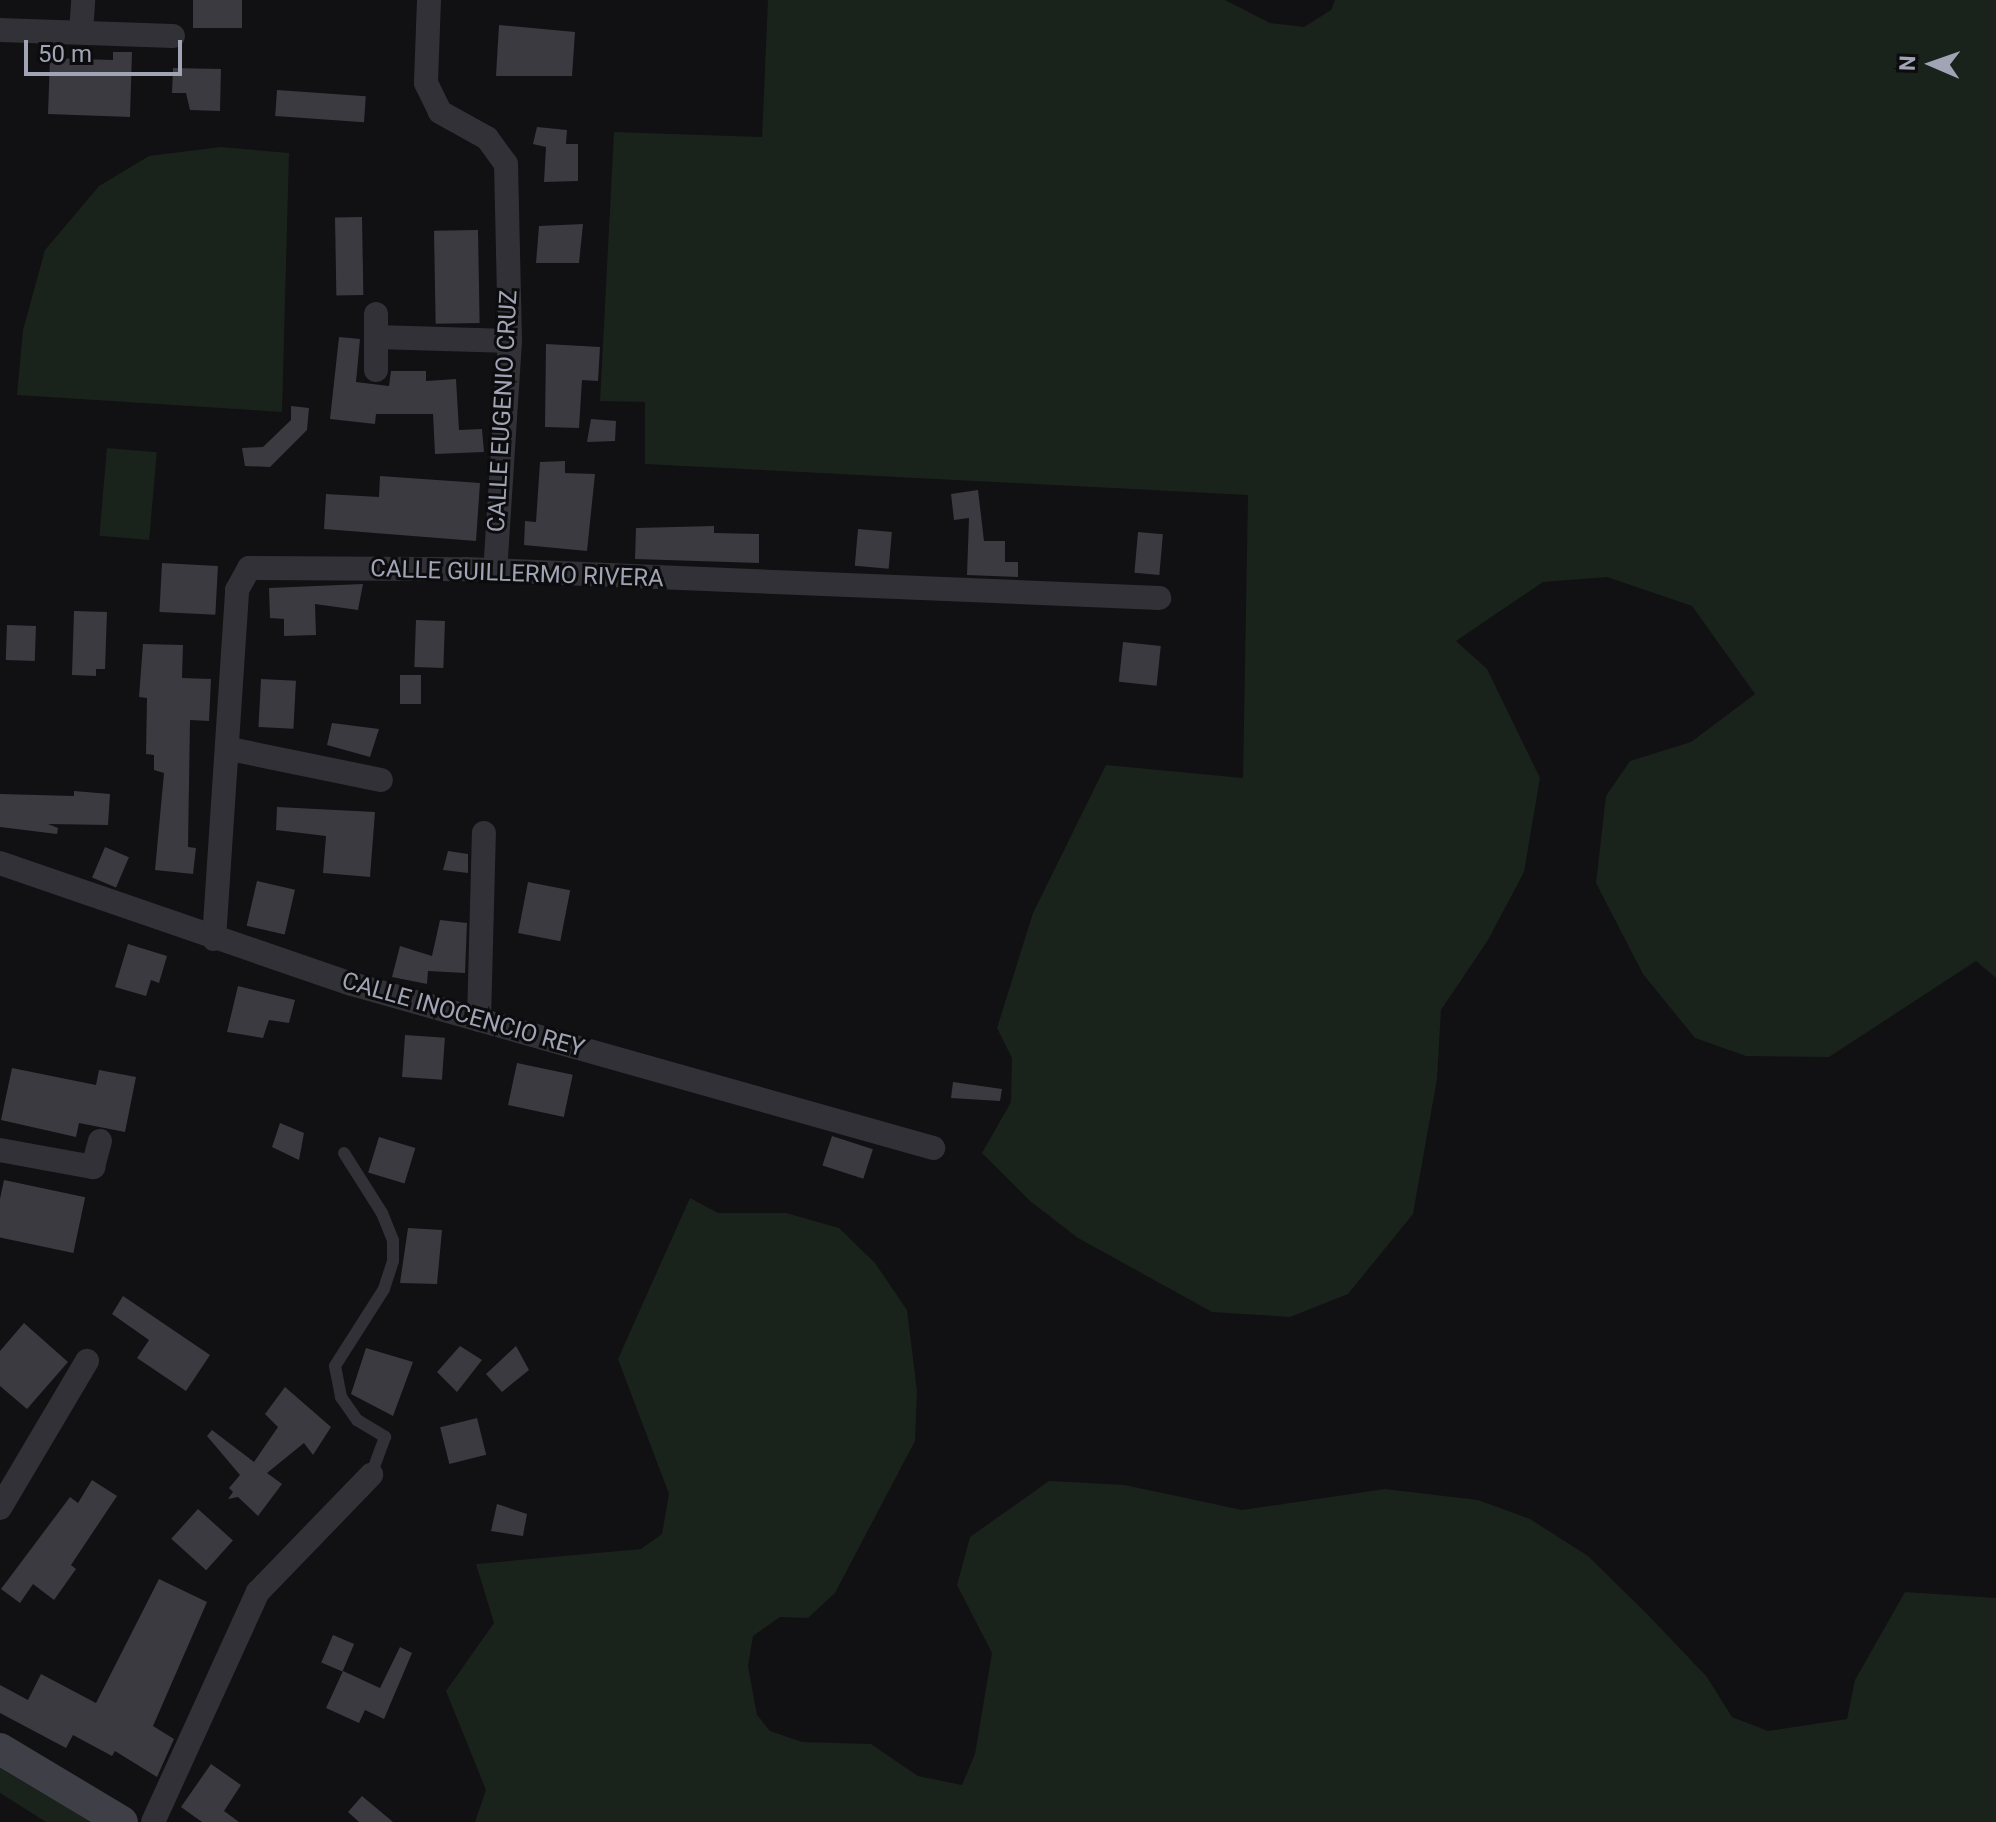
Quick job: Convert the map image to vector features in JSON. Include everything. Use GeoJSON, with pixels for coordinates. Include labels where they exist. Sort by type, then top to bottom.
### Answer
{"type":"FeatureCollection","features":[{"type":"Feature","properties":{"kind":"street"},"geometry":{"type":"LineString","coordinates":[[81,32],[83,0]]}},
{"type":"Feature","properties":{"kind":"street","name":"CALLE EUGENIO CRUZ"},"geometry":{"type":"LineString","coordinates":[[429,0],[426,83],[440,112],[487,138],[506,164],[510,341],[495,571]]}},
{"type":"Feature","properties":{"kind":"street"},"geometry":{"type":"LineString","coordinates":[[0,30],[173,36]]}},
{"type":"Feature","properties":{"kind":"street"},"geometry":{"type":"LineString","coordinates":[[376,370],[376,326],[510,341]]}},
{"type":"Feature","properties":{"kind":"street","name":"CALLE GUILLERMO RIVERA"},"geometry":{"type":"LineString","coordinates":[[214,939],[230,749],[237,590],[249,568],[495,571],[1159,598]]}},
{"type":"Feature","properties":{"kind":"street"},"geometry":{"type":"LineString","coordinates":[[230,749],[381,780]]}},
{"type":"Feature","properties":{"kind":"street"},"geometry":{"type":"LineString","coordinates":[[479,1020],[484,833]]}},
{"type":"Feature","properties":{"kind":"street","name":"CALLE INOCENCIO REY"},"geometry":{"type":"LineString","coordinates":[[0,863],[214,939],[479,1020],[933,1148]]}},
{"type":"Feature","properties":{"kind":"street"},"geometry":{"type":"LineString","coordinates":[[0,1150],[93,1167],[100,1141]]}},
{"type":"Feature","properties":{"kind":"street"},"geometry":{"type":"LineString","coordinates":[[0,1508],[87,1361]]}},
{"type":"Feature","properties":{"kind":"street"},"geometry":{"type":"LineString","coordinates":[[153,1822],[258,1592],[371,1475]]}},
{"type":"Feature","properties":{"kind":"street"},"geometry":{"type":"LineString","coordinates":[[0,1749],[122,1822]]}},
{"type":"Feature","properties":{"kind":"lane"},"geometry":{"type":"LineString","coordinates":[[344,1153],[382,1213],[393,1240],[384,1289],[335,1366],[341,1397],[357,1420],[385,1437],[371,1475]]}},
{"type":"Feature","properties":{"kind":"shaded area"},"geometry":{"type":"Polygon","coordinates":[[[768,0],[1225,0],[1270,23],[1304,27],[1331,10],[1335,0],[1996,0],[1996,978],[1976,961],[1829,1057],[1746,1056],[1695,1038],[1643,974],[1596,883],[1606,796],[1630,761],[1691,742],[1755,694],[1692,606],[1607,577],[1543,582],[1456,641],[1487,669],[1540,778],[1524,872],[1488,940],[1441,1010],[1437,1079],[1413,1214],[1348,1294],[1290,1317],[1212,1312],[1078,1238],[1030,1201],[982,1153],[1011,1102],[1012,1058],[997,1028],[1033,913],[1106,765],[1243,778],[1248,495],[645,464],[645,402],[600,401],[614,132],[762,137],[768,0]]]}},
{"type":"Feature","properties":{"kind":"shaded area"},"geometry":{"type":"Polygon","coordinates":[[[221,147],[289,153],[282,412],[17,395],[23,330],[45,250],[99,186],[149,156],[221,147]]]}},
{"type":"Feature","properties":{"kind":"shaded area"},"geometry":{"type":"Polygon","coordinates":[[[107,448],[157,452],[149,540],[99,536],[107,448]]]}},
{"type":"Feature","properties":{"kind":"shaded area"},"geometry":{"type":"Polygon","coordinates":[[[690,1198],[718,1213],[786,1213],[839,1228],[875,1263],[907,1310],[917,1391],[915,1441],[835,1593],[808,1618],[780,1617],[753,1636],[748,1666],[757,1715],[770,1731],[802,1742],[871,1744],[918,1776],[962,1785],[975,1754],[992,1653],[957,1585],[970,1537],[1049,1481],[1125,1485],[1242,1510],[1385,1489],[1478,1500],[1530,1519],[1588,1556],[1707,1677],[1732,1717],[1768,1731],[1847,1719],[1855,1680],[1905,1592],[1996,1598],[1996,1822],[475,1822],[486,1790],[446,1691],[494,1623],[476,1564],[641,1549],[662,1534],[669,1494],[618,1359],[690,1198]]]}},
{"type":"Feature","properties":{"kind":"shaded area"},"geometry":{"type":"Polygon","coordinates":[[[0,1768],[91,1822],[46,1822],[0,1793],[0,1768]]]}},
{"type":"Feature","properties":{"kind":"building"},"geometry":{"type":"Polygon","coordinates":[[[193,0],[242,0],[242,28],[193,28],[193,0]]]}},
{"type":"Feature","properties":{"kind":"building"},"geometry":{"type":"Polygon","coordinates":[[[499,25],[575,32],[572,76],[496,76],[499,25]]]}},
{"type":"Feature","properties":{"kind":"building"},"geometry":{"type":"Polygon","coordinates":[[[113,52],[132,52],[130,117],[48,114],[50,58],[113,60],[113,52]]]}},
{"type":"Feature","properties":{"kind":"building"},"geometry":{"type":"Polygon","coordinates":[[[173,68],[221,69],[220,111],[190,110],[186,93],[172,93],[173,68]]]}},
{"type":"Feature","properties":{"kind":"building"},"geometry":{"type":"Polygon","coordinates":[[[277,90],[366,96],[364,122],[275,116],[277,90]]]}},
{"type":"Feature","properties":{"kind":"building"},"geometry":{"type":"Polygon","coordinates":[[[537,127],[567,130],[566,144],[578,144],[578,181],[544,182],[546,147],[533,144],[537,127]]]}},
{"type":"Feature","properties":{"kind":"building"},"geometry":{"type":"Polygon","coordinates":[[[335,217],[362,217],[363,295],[336,295],[335,217]]]}},
{"type":"Feature","properties":{"kind":"building"},"geometry":{"type":"Polygon","coordinates":[[[583,224],[579,263],[536,263],[539,226],[583,224]]]}},
{"type":"Feature","properties":{"kind":"building"},"geometry":{"type":"Polygon","coordinates":[[[478,230],[480,323],[436,324],[434,231],[478,230]]]}},
{"type":"Feature","properties":{"kind":"building"},"geometry":{"type":"Polygon","coordinates":[[[339,337],[360,339],[356,382],[389,386],[391,371],[426,371],[426,381],[456,379],[459,430],[482,429],[484,452],[435,454],[433,414],[376,414],[375,424],[330,419],[339,337]]]}},
{"type":"Feature","properties":{"kind":"building"},"geometry":{"type":"Polygon","coordinates":[[[546,344],[600,347],[598,381],[582,380],[579,428],[545,427],[546,344]]]}},
{"type":"Feature","properties":{"kind":"building"},"geometry":{"type":"Polygon","coordinates":[[[291,406],[309,408],[307,430],[270,467],[245,466],[242,448],[263,447],[291,420],[291,406]]]}},
{"type":"Feature","properties":{"kind":"building"},"geometry":{"type":"Polygon","coordinates":[[[591,419],[616,421],[615,441],[587,442],[591,419]]]}},
{"type":"Feature","properties":{"kind":"building"},"geometry":{"type":"Polygon","coordinates":[[[565,461],[565,473],[595,474],[587,551],[524,545],[525,521],[536,522],[540,462],[565,461]]]}},
{"type":"Feature","properties":{"kind":"building"},"geometry":{"type":"Polygon","coordinates":[[[380,476],[480,483],[476,541],[324,529],[326,494],[379,497],[380,476]]]}},
{"type":"Feature","properties":{"kind":"building"},"geometry":{"type":"Polygon","coordinates":[[[978,490],[984,541],[1005,541],[1005,562],[1018,562],[1018,577],[967,575],[969,518],[954,520],[951,494],[978,490]]]}},
{"type":"Feature","properties":{"kind":"building"},"geometry":{"type":"Polygon","coordinates":[[[714,526],[714,533],[759,534],[759,563],[635,559],[636,528],[714,526]]]}},
{"type":"Feature","properties":{"kind":"building"},"geometry":{"type":"Polygon","coordinates":[[[858,529],[892,532],[889,569],[855,566],[858,529]]]}},
{"type":"Feature","properties":{"kind":"building"},"geometry":{"type":"Polygon","coordinates":[[[1138,532],[1163,534],[1159,575],[1134,573],[1138,532]]]}},
{"type":"Feature","properties":{"kind":"building"},"geometry":{"type":"Polygon","coordinates":[[[162,563],[218,566],[215,615],[159,612],[162,563]]]}},
{"type":"Feature","properties":{"kind":"building"},"geometry":{"type":"Polygon","coordinates":[[[363,584],[358,610],[315,604],[316,635],[284,636],[284,619],[270,618],[269,588],[363,584]]]}},
{"type":"Feature","properties":{"kind":"building"},"geometry":{"type":"Polygon","coordinates":[[[74,611],[107,612],[105,669],[96,669],[96,676],[72,675],[74,611]]]}},
{"type":"Feature","properties":{"kind":"building"},"geometry":{"type":"Polygon","coordinates":[[[416,620],[445,621],[443,668],[414,667],[416,620]]]}},
{"type":"Feature","properties":{"kind":"building"},"geometry":{"type":"Polygon","coordinates":[[[7,625],[36,626],[35,661],[6,660],[7,625]]]}},
{"type":"Feature","properties":{"kind":"building"},"geometry":{"type":"Polygon","coordinates":[[[1123,642],[1161,646],[1157,686],[1119,682],[1123,642]]]}},
{"type":"Feature","properties":{"kind":"building"},"geometry":{"type":"Polygon","coordinates":[[[143,644],[183,645],[182,678],[211,679],[209,721],[190,720],[188,847],[196,848],[193,874],[155,870],[164,773],[154,770],[154,755],[146,754],[147,698],[139,697],[143,644]]]}},
{"type":"Feature","properties":{"kind":"building"},"geometry":{"type":"Polygon","coordinates":[[[400,675],[421,675],[421,704],[400,704],[400,675]]]}},
{"type":"Feature","properties":{"kind":"building"},"geometry":{"type":"Polygon","coordinates":[[[261,679],[296,681],[293,729],[258,727],[261,679]]]}},
{"type":"Feature","properties":{"kind":"building"},"geometry":{"type":"Polygon","coordinates":[[[332,723],[379,729],[370,757],[327,745],[332,723]]]}},
{"type":"Feature","properties":{"kind":"building"},"geometry":{"type":"Polygon","coordinates":[[[74,791],[110,794],[108,825],[48,824],[58,828],[57,834],[0,827],[0,794],[74,796],[74,791]]]}},
{"type":"Feature","properties":{"kind":"building"},"geometry":{"type":"Polygon","coordinates":[[[277,807],[375,812],[370,877],[323,873],[326,836],[276,830],[277,807]]]}},
{"type":"Feature","properties":{"kind":"building"},"geometry":{"type":"Polygon","coordinates":[[[105,847],[129,857],[116,888],[92,877],[105,847]]]}},
{"type":"Feature","properties":{"kind":"building"},"geometry":{"type":"Polygon","coordinates":[[[448,851],[468,854],[468,873],[443,870],[448,851]]]}},
{"type":"Feature","properties":{"kind":"building"},"geometry":{"type":"Polygon","coordinates":[[[257,881],[295,890],[285,935],[247,926],[257,881]]]}},
{"type":"Feature","properties":{"kind":"building"},"geometry":{"type":"Polygon","coordinates":[[[528,882],[570,890],[560,941],[518,933],[528,882]]]}},
{"type":"Feature","properties":{"kind":"building"},"geometry":{"type":"Polygon","coordinates":[[[440,920],[467,923],[465,973],[428,971],[427,984],[392,977],[400,946],[432,956],[440,920]]]}},
{"type":"Feature","properties":{"kind":"building"},"geometry":{"type":"Polygon","coordinates":[[[128,944],[167,956],[159,983],[151,980],[146,996],[115,987],[128,944]]]}},
{"type":"Feature","properties":{"kind":"building"},"geometry":{"type":"Polygon","coordinates":[[[238,986],[295,1000],[289,1023],[269,1020],[263,1038],[227,1032],[238,986]]]}},
{"type":"Feature","properties":{"kind":"building"},"geometry":{"type":"Polygon","coordinates":[[[405,1035],[445,1038],[442,1080],[402,1077],[405,1035]]]}},
{"type":"Feature","properties":{"kind":"building"},"geometry":{"type":"Polygon","coordinates":[[[517,1063],[573,1075],[564,1117],[508,1105],[517,1063]]]}},
{"type":"Feature","properties":{"kind":"building"},"geometry":{"type":"Polygon","coordinates":[[[12,1068],[96,1085],[99,1070],[136,1077],[125,1132],[79,1123],[76,1137],[1,1120],[12,1068]]]}},
{"type":"Feature","properties":{"kind":"building"},"geometry":{"type":"Polygon","coordinates":[[[953,1082],[1002,1089],[1000,1101],[951,1098],[953,1082]]]}},
{"type":"Feature","properties":{"kind":"building"},"geometry":{"type":"Polygon","coordinates":[[[280,1123],[304,1133],[299,1160],[272,1147],[280,1123]]]}},
{"type":"Feature","properties":{"kind":"building"},"geometry":{"type":"Polygon","coordinates":[[[832,1136],[873,1149],[863,1179],[822,1165],[832,1136]]]}},
{"type":"Feature","properties":{"kind":"building"},"geometry":{"type":"Polygon","coordinates":[[[379,1137],[415,1148],[405,1183],[368,1172],[379,1137]]]}},
{"type":"Feature","properties":{"kind":"building"},"geometry":{"type":"Polygon","coordinates":[[[4,1180],[85,1197],[73,1253],[0,1237],[0,1199],[4,1180]]]}},
{"type":"Feature","properties":{"kind":"building"},"geometry":{"type":"Polygon","coordinates":[[[408,1228],[442,1230],[437,1284],[400,1283],[408,1228]]]}},
{"type":"Feature","properties":{"kind":"building"},"geometry":{"type":"Polygon","coordinates":[[[123,1296],[210,1355],[186,1391],[137,1358],[149,1340],[112,1314],[123,1296]]]}},
{"type":"Feature","properties":{"kind":"building"},"geometry":{"type":"Polygon","coordinates":[[[24,1323],[68,1362],[27,1409],[0,1386],[0,1351],[24,1323]]]}},
{"type":"Feature","properties":{"kind":"building"},"geometry":{"type":"Polygon","coordinates":[[[460,1346],[482,1360],[457,1392],[437,1372],[460,1346]]]}},
{"type":"Feature","properties":{"kind":"building"},"geometry":{"type":"Polygon","coordinates":[[[516,1346],[529,1370],[502,1392],[486,1374],[516,1346]]]}},
{"type":"Feature","properties":{"kind":"building"},"geometry":{"type":"Polygon","coordinates":[[[366,1348],[413,1362],[393,1416],[351,1394],[366,1348]]]}},
{"type":"Feature","properties":{"kind":"building"},"geometry":{"type":"Polygon","coordinates":[[[285,1387],[331,1427],[313,1455],[304,1443],[267,1473],[282,1484],[258,1516],[238,1497],[228,1499],[233,1492],[229,1488],[240,1475],[207,1436],[212,1430],[254,1462],[278,1427],[265,1414],[285,1387]]]}},
{"type":"Feature","properties":{"kind":"building"},"geometry":{"type":"Polygon","coordinates":[[[477,1418],[486,1455],[449,1464],[440,1427],[477,1418]]]}},
{"type":"Feature","properties":{"kind":"building"},"geometry":{"type":"Polygon","coordinates":[[[92,1480],[117,1496],[71,1565],[76,1569],[54,1600],[33,1584],[20,1603],[1,1589],[70,1497],[78,1503],[92,1480]]]}},
{"type":"Feature","properties":{"kind":"building"},"geometry":{"type":"Polygon","coordinates":[[[497,1504],[527,1514],[523,1536],[491,1531],[497,1504]]]}},
{"type":"Feature","properties":{"kind":"building"},"geometry":{"type":"Polygon","coordinates":[[[198,1509],[233,1540],[206,1570],[171,1539],[198,1509]]]}},
{"type":"Feature","properties":{"kind":"building"},"geometry":{"type":"Polygon","coordinates":[[[159,1579],[207,1602],[153,1726],[174,1739],[157,1777],[115,1751],[112,1756],[73,1735],[66,1748],[0,1713],[0,1685],[28,1700],[41,1674],[96,1703],[159,1579]]]}},
{"type":"Feature","properties":{"kind":"building"},"geometry":{"type":"Polygon","coordinates":[[[333,1635],[354,1644],[342,1672],[321,1663],[333,1635]]]}},
{"type":"Feature","properties":{"kind":"building"},"geometry":{"type":"Polygon","coordinates":[[[400,1647],[412,1653],[384,1719],[365,1710],[359,1723],[326,1708],[343,1671],[380,1688],[400,1647]]]}},
{"type":"Feature","properties":{"kind":"building"},"geometry":{"type":"Polygon","coordinates":[[[211,1764],[241,1785],[224,1811],[239,1822],[202,1822],[181,1807],[211,1764]]]}},
{"type":"Feature","properties":{"kind":"building"},"geometry":{"type":"Polygon","coordinates":[[[362,1796],[393,1822],[359,1822],[348,1812],[362,1796]]]}}]}
